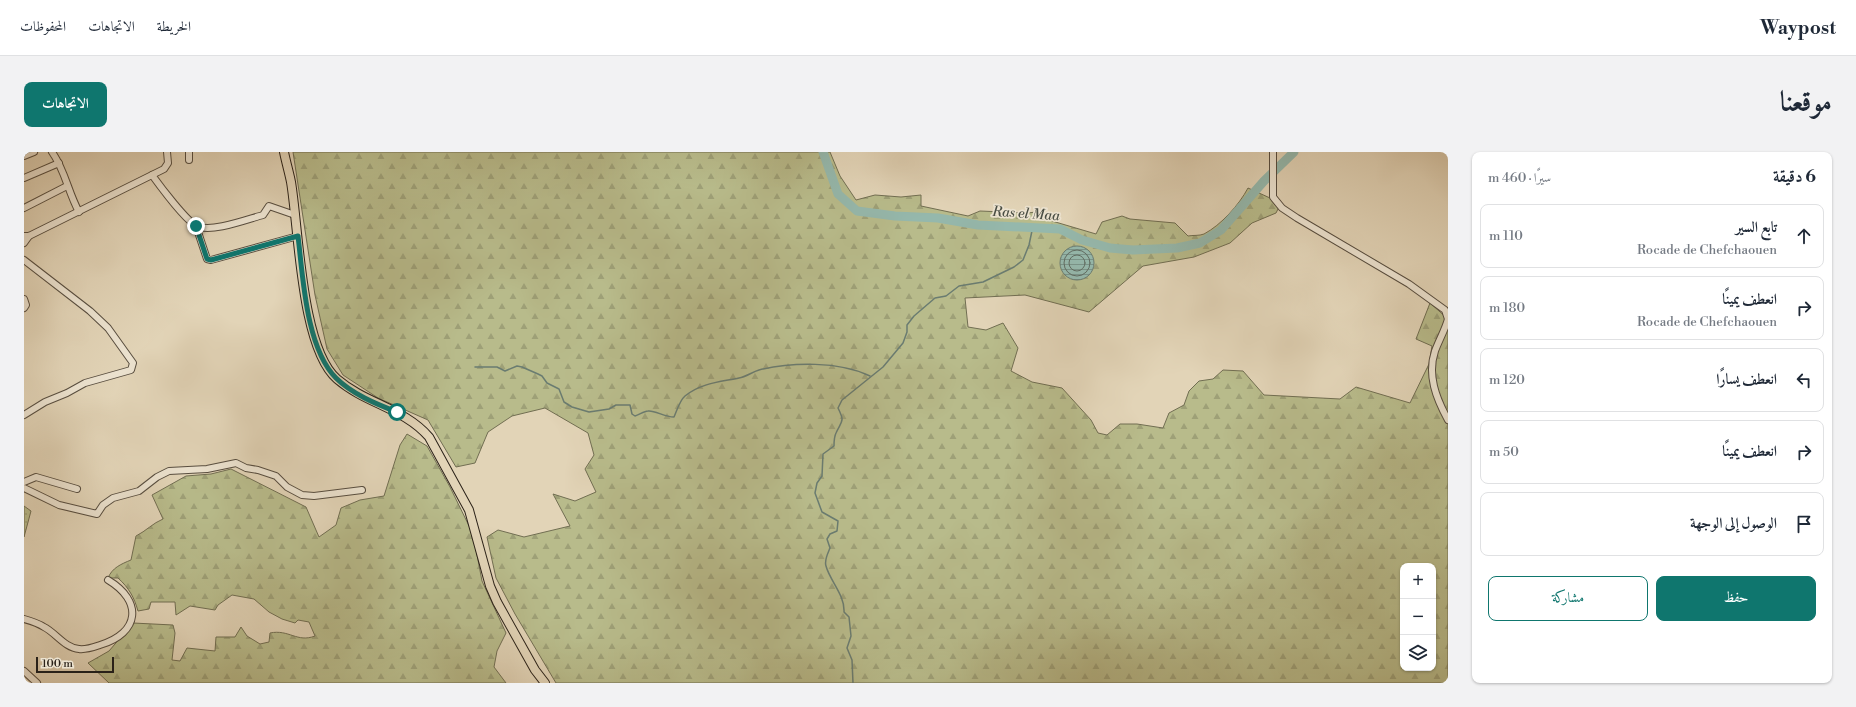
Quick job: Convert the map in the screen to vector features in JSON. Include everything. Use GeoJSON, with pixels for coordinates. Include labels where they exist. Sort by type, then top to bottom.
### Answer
{"type":"FeatureCollection","features":[{"type":"Feature","properties":{"kind":"main road"},"geometry":{"type":"LineString","coordinates":[[284,152],[291,181],[313,334],[320,355],[327,368],[337,379],[365,398],[410,419],[429,437],[469,510],[490,586],[497,602],[529,660],[544,683]]}},
{"type":"Feature","properties":{"kind":"street"},"geometry":{"type":"LineString","coordinates":[[24,156],[34,152]]}},
{"type":"Feature","properties":{"kind":"street"},"geometry":{"type":"LineString","coordinates":[[52,152],[59,162],[67,186],[79,212]]}},
{"type":"Feature","properties":{"kind":"street"},"geometry":{"type":"LineString","coordinates":[[24,244],[27,236],[79,212],[168,166],[167,152]]}},
{"type":"Feature","properties":{"kind":"street"},"geometry":{"type":"LineString","coordinates":[[189,152],[189,160]]}},
{"type":"Feature","properties":{"kind":"street"},"geometry":{"type":"LineString","coordinates":[[1273,152],[1273,197],[1282,208],[1409,284],[1445,310],[1448,319],[1433,358],[1432,373],[1435,393],[1448,420]]}},
{"type":"Feature","properties":{"kind":"street"},"geometry":{"type":"LineString","coordinates":[[24,178],[59,162]]}},
{"type":"Feature","properties":{"kind":"street"},"geometry":{"type":"LineString","coordinates":[[152,175],[196,226],[204,254],[207,259],[211,260],[298,236]]}},
{"type":"Feature","properties":{"kind":"street"},"geometry":{"type":"LineString","coordinates":[[24,208],[67,186]]}},
{"type":"Feature","properties":{"kind":"street"},"geometry":{"type":"LineString","coordinates":[[196,226],[216,227],[264,215],[269,206],[295,215]]}},
{"type":"Feature","properties":{"kind":"street"},"geometry":{"type":"LineString","coordinates":[[24,260],[90,311],[108,328],[133,363],[131,370],[85,383],[68,393],[41,404],[24,415]]}},
{"type":"Feature","properties":{"kind":"street"},"geometry":{"type":"LineString","coordinates":[[24,299],[26,305],[24,308]]}},
{"type":"Feature","properties":{"kind":"street"},"geometry":{"type":"LineString","coordinates":[[24,488],[59,505],[97,514],[103,505],[108,501],[139,491],[157,477],[169,471],[207,469],[236,464],[276,476],[287,487],[302,495],[314,496],[362,490]]}},
{"type":"Feature","properties":{"kind":"street"},"geometry":{"type":"LineString","coordinates":[[24,482],[36,477],[77,489]]}},
{"type":"Feature","properties":{"kind":"street"},"geometry":{"type":"LineString","coordinates":[[24,619],[45,627],[73,648],[87,649],[110,642],[124,631],[131,619],[133,609],[129,599],[120,587],[108,580]]}},
{"type":"Feature","properties":{"kind":"street"},"geometry":{"type":"LineString","coordinates":[[24,672],[37,683]]}},
{"type":"Feature","properties":{"kind":"green space"},"geometry":{"type":"Polygon","coordinates":[[[293,152],[830,152],[840,176],[856,200],[875,195],[901,197],[921,195],[921,206],[968,216],[980,211],[1028,213],[1043,211],[1052,221],[1096,234],[1102,222],[1122,216],[1130,219],[1175,223],[1188,236],[1202,235],[1217,225],[1229,214],[1240,201],[1248,188],[1281,203],[1276,213],[1252,223],[1230,243],[1194,257],[1143,266],[1089,312],[1025,295],[965,298],[968,327],[986,330],[1003,323],[1018,348],[1011,371],[1032,382],[1062,388],[1091,420],[1098,433],[1107,435],[1120,424],[1137,424],[1163,428],[1169,413],[1184,405],[1189,391],[1199,381],[1213,379],[1223,370],[1243,371],[1264,395],[1340,399],[1356,387],[1410,403],[1429,364],[1432,346],[1416,339],[1430,303],[1448,319],[1448,683],[556,683],[515,614],[496,578],[487,537],[498,530],[524,537],[570,526],[553,494],[575,501],[596,492],[585,469],[594,455],[588,433],[545,408],[512,416],[488,432],[475,463],[456,467],[428,420],[378,398],[343,375],[327,349],[315,295],[293,152]]]}},
{"type":"Feature","properties":{"kind":"green space"},"geometry":{"type":"Polygon","coordinates":[[[407,434],[427,446],[450,487],[473,534],[482,581],[506,633],[497,651],[494,667],[506,683],[109,683],[88,663],[109,651],[133,623],[173,625],[175,633],[172,660],[180,661],[187,648],[215,651],[216,637],[235,637],[241,627],[247,636],[260,644],[269,642],[270,633],[277,632],[303,638],[315,636],[309,622],[298,620],[295,623],[282,619],[269,612],[254,599],[232,595],[218,605],[215,610],[190,606],[176,615],[175,602],[151,602],[149,609],[138,611],[131,593],[125,585],[118,578],[108,578],[114,569],[131,560],[136,536],[163,519],[152,495],[186,476],[211,474],[231,469],[306,507],[319,537],[336,525],[341,508],[360,500],[384,496],[400,445],[407,434]]]}},
{"type":"Feature","properties":{"kind":"green space"},"geometry":{"type":"Polygon","coordinates":[[[24,506],[31,511],[24,537],[24,506]]]}},
{"type":"Feature","properties":{"kind":"water"},"geometry":{"type":"Polygon","coordinates":[[[1077,246],[1083,247],[1089,251],[1093,257],[1093,269],[1089,275],[1083,279],[1077,280],[1071,279],[1065,275],[1061,269],[1060,263],[1061,257],[1065,251],[1071,247],[1077,246]]]}},
{"type":"Feature","properties":{"kind":"waterway","name":"Ras el Maa"},"geometry":{"type":"LineString","coordinates":[[823,152],[838,194],[857,211],[895,216],[938,218],[978,225],[1060,229],[1082,240],[1110,248],[1133,250],[1177,248],[1200,243],[1221,230],[1264,181],[1294,152]]}},
{"type":"Feature","properties":{"kind":"waterway"},"geometry":{"type":"LineString","coordinates":[[853,683],[852,660],[847,648],[851,636],[849,617],[844,612],[844,606],[840,594],[828,572],[826,564],[826,557],[830,548],[827,539],[830,534],[837,531],[838,521],[822,512],[815,493],[817,483],[822,476],[823,454],[834,446],[835,435],[842,421],[838,408],[842,400],[883,367],[903,343],[907,332],[907,325],[914,316],[935,298],[946,296],[959,286],[983,282],[1014,267],[1023,260],[1029,245],[1033,226]]}},
{"type":"Feature","properties":{"kind":"waterway"},"geometry":{"type":"LineString","coordinates":[[475,367],[497,367],[505,371],[517,366],[522,367],[542,376],[547,383],[559,389],[564,402],[572,407],[589,412],[609,409],[616,405],[630,405],[632,414],[635,416],[651,411],[674,417],[685,396],[698,388],[742,377],[759,370],[772,367],[800,364],[830,365],[858,371],[870,376]]}},
{"type":"Feature","properties":{"kind":"route"},"geometry":{"type":"LineString","coordinates":[[196,226],[204,254],[207,259],[211,260],[216,260],[298,236],[304,288],[313,334],[320,355],[327,368],[337,379],[365,398],[397,412]]}}]}
